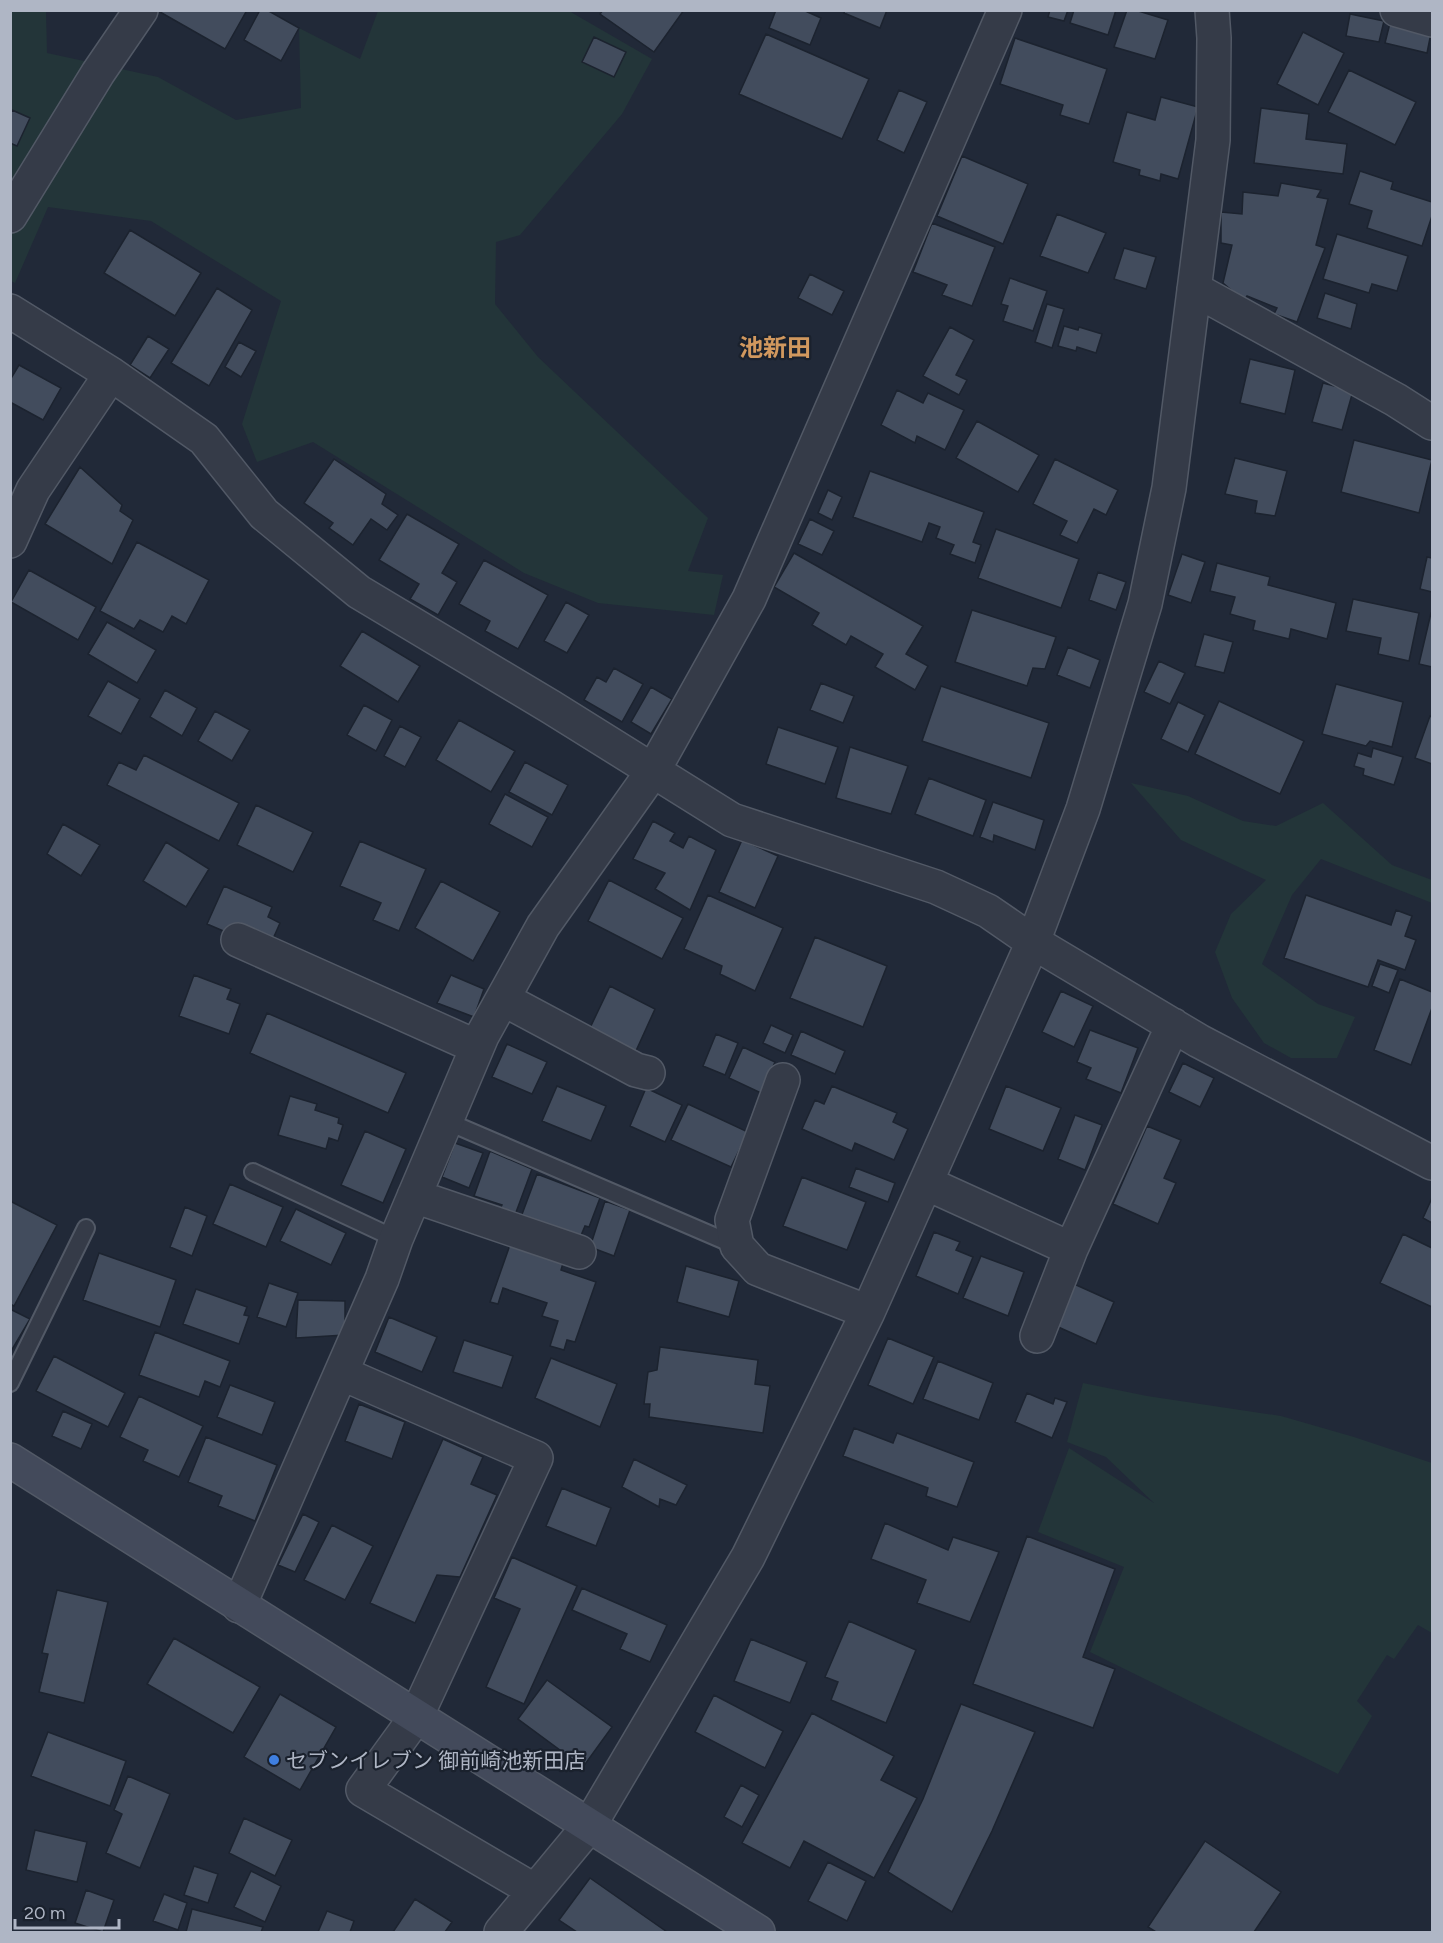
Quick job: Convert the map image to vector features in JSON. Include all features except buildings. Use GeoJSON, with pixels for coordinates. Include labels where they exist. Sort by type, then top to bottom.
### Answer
{"type":"FeatureCollection","features":[{"type":"Feature","properties":{"kind":"street"},"geometry":{"type":"LineString","coordinates":[[10,216],[98,73],[141,10]]}},
{"type":"Feature","properties":{"kind":"street"},"geometry":{"type":"LineString","coordinates":[[239,1606],[382,1279],[396,1239],[477,1047],[543,926],[653,771],[749,599],[1005,10]]}},
{"type":"Feature","properties":{"kind":"street"},"geometry":{"type":"LineString","coordinates":[[501,1932],[589,1826],[748,1557],[868,1312],[926,1183],[1033,942],[1083,809],[1144,604],[1169,488],[1213,140],[1215,38],[1212,10]]}},
{"type":"Feature","properties":{"kind":"street"},"geometry":{"type":"LineString","coordinates":[[1397,10],[1432,20]]}},
{"type":"Feature","properties":{"kind":"street"},"geometry":{"type":"LineString","coordinates":[[1194,289],[1396,400],[1432,423]]}},
{"type":"Feature","properties":{"kind":"street"},"geometry":{"type":"LineString","coordinates":[[10,311],[111,374],[204,439],[264,514],[359,592],[551,707],[732,820],[936,887],[988,911],[1033,942],[1199,1041],[1432,1163]]}},
{"type":"Feature","properties":{"kind":"street"},"geometry":{"type":"LineString","coordinates":[[10,541],[33,490],[111,374]]}},
{"type":"Feature","properties":{"kind":"street"},"geometry":{"type":"LineString","coordinates":[[238,940],[477,1047]]}},
{"type":"Feature","properties":{"kind":"street"},"geometry":{"type":"LineString","coordinates":[[503,999],[636,1070],[648,1073]]}},
{"type":"Feature","properties":{"kind":"street"},"geometry":{"type":"LineString","coordinates":[[1037,1336],[1071,1249],[1173,1025]]}},
{"type":"Feature","properties":{"kind":"street"},"geometry":{"type":"LineString","coordinates":[[783,1080],[732,1220],[737,1245],[758,1269],[868,1312]]}},
{"type":"Feature","properties":{"kind":"street"},"geometry":{"type":"LineString","coordinates":[[926,1183],[1071,1249]]}},
{"type":"Feature","properties":{"kind":"street"},"geometry":{"type":"LineString","coordinates":[[414,1196],[579,1252]]}},
{"type":"Feature","properties":{"kind":"street"},"geometry":{"type":"LineString","coordinates":[[341,1373],[536,1458],[416,1717],[363,1790],[535,1891]]}},
{"type":"Feature","properties":{"kind":"street"},"geometry":{"type":"LineString","coordinates":[[10,1460],[758,1932]]}},
{"type":"Feature","properties":{"kind":"lane"},"geometry":{"type":"LineString","coordinates":[[446,1121],[737,1245]]}},
{"type":"Feature","properties":{"kind":"lane"},"geometry":{"type":"LineString","coordinates":[[253,1172],[396,1239]]}},
{"type":"Feature","properties":{"kind":"lane"},"geometry":{"type":"LineString","coordinates":[[10,1383],[87,1228]]}},
{"type":"Feature","properties":{"kind":"shaded area"},"geometry":{"type":"Polygon","coordinates":[[[11,11],[46,11],[47,53],[158,77],[236,120],[301,108],[299,28],[360,59],[378,11],[569,11],[652,59],[622,114],[520,235],[496,242],[495,304],[538,357],[708,518],[688,571],[723,575],[714,615],[598,603],[524,573],[313,442],[257,462],[242,424],[281,301],[151,221],[48,207],[15,283],[11,281],[11,11]]]}},
{"type":"Feature","properties":{"kind":"shaded area"},"geometry":{"type":"Polygon","coordinates":[[[1131,783],[1188,796],[1243,821],[1276,826],[1323,803],[1392,865],[1432,880],[1432,903],[1321,859],[1292,895],[1262,964],[1318,1004],[1355,1017],[1337,1058],[1291,1058],[1264,1043],[1232,998],[1215,952],[1231,914],[1266,880],[1181,840],[1131,783]]]}},
{"type":"Feature","properties":{"kind":"shaded area"},"geometry":{"type":"Polygon","coordinates":[[[1083,1383],[1147,1396],[1281,1416],[1432,1463],[1432,1633],[1418,1625],[1394,1659],[1387,1655],[1357,1701],[1372,1716],[1338,1774],[1090,1652],[1124,1567],[1038,1532],[1069,1448],[1154,1503],[1106,1457],[1067,1442],[1083,1383]]]}},
{"type":"Feature","properties":{"kind":"place","name":"セブンイレブン 御前崎池新田店"},"geometry":{"type":"Point","coordinates":[274,1760]}},
{"type":"Feature","properties":{"kind":"district","name":"池新田"},"geometry":{"type":"Point","coordinates":[775,347]}}]}
